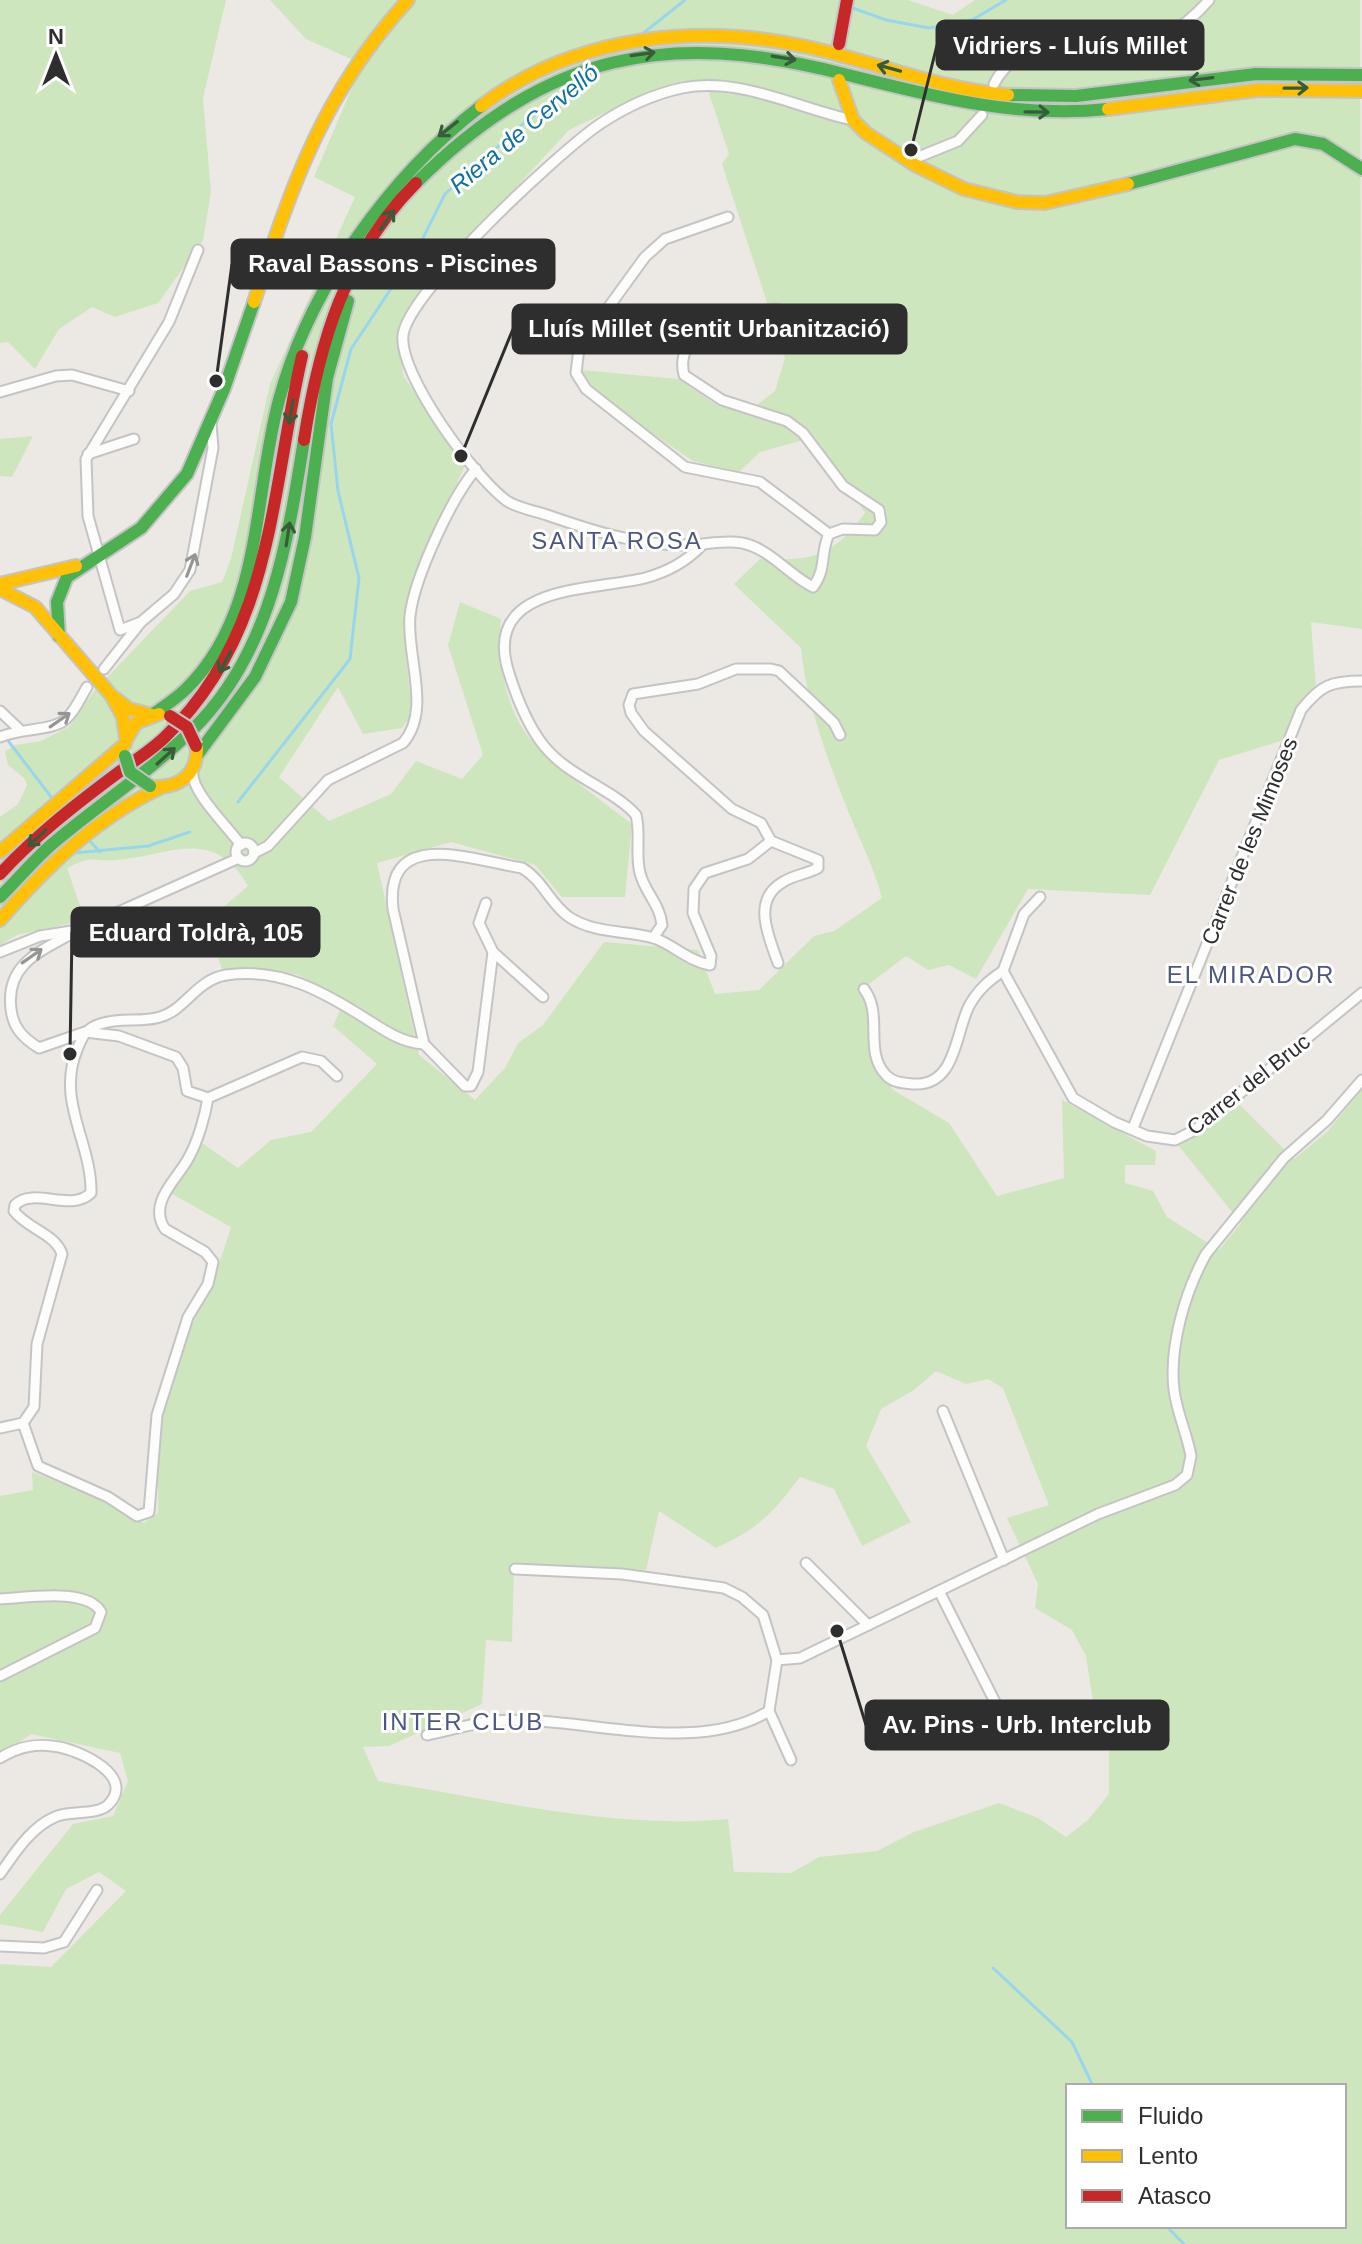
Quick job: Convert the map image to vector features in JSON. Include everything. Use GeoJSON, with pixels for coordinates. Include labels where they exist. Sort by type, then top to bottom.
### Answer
{"type":"FeatureCollection","features":[{"type":"Feature","properties":{"kind":"main road"},"geometry":{"type":"LineString","coordinates":[[59,636],[56,613],[59,592],[67,577],[135,531],[164,503],[191,467],[211,424],[285,213],[324,117],[363,48],[408,0]]}},
{"type":"Feature","properties":{"kind":"main road"},"geometry":{"type":"LineString","coordinates":[[839,44],[847,0]]}},
{"type":"Feature","properties":{"kind":"main road"},"geometry":{"type":"LineString","coordinates":[[0,852],[32,822],[112,760],[125,746],[136,723],[182,695],[200,674],[241,593],[256,538],[281,390],[298,342],[346,254],[386,193],[438,137],[511,84],[551,64],[619,42],[707,34],[797,44],[944,82],[1036,97],[1072,96],[1261,73],[1362,75]]}},
{"type":"Feature","properties":{"kind":"main road"},"geometry":{"type":"LineString","coordinates":[[0,897],[49,846],[180,744],[238,674],[258,637],[284,564],[323,338],[358,262],[412,186],[478,125],[517,98],[592,65],[621,57],[706,50],[792,59],[994,110],[1035,113],[1091,110],[1263,89],[1362,91]]}},
{"type":"Feature","properties":{"kind":"main road"},"geometry":{"type":"LineString","coordinates":[[839,80],[853,120],[866,133],[986,198],[1029,205],[1074,199],[1295,139],[1323,144],[1362,169]]}},
{"type":"Feature","properties":{"kind":"main road"},"geometry":{"type":"LineString","coordinates":[[0,920],[55,861],[155,787],[175,786],[193,771],[197,750],[255,677],[291,602],[305,537],[327,378],[358,262]]}},
{"type":"Feature","properties":{"kind":"main road"},"geometry":{"type":"LineString","coordinates":[[0,874],[39,834],[167,735],[199,701],[225,663],[261,584],[301,359],[319,305]]}},
{"type":"Feature","properties":{"kind":"main road"},"geometry":{"type":"LineString","coordinates":[[0,586],[92,560]]}},
{"type":"Feature","properties":{"kind":"main road"},"geometry":{"type":"LineString","coordinates":[[0,586],[27,601],[111,695],[129,709],[170,716],[187,727],[197,750]]}},
{"type":"Feature","properties":{"kind":"main road"},"geometry":{"type":"LineString","coordinates":[[111,695],[123,717],[130,772],[155,787]]}},
{"type":"Feature","properties":{"kind":"street"},"geometry":{"type":"LineString","coordinates":[[994,84],[1007,63],[1024,54],[1094,60],[1129,54],[1182,25],[1209,0]]}},
{"type":"Feature","properties":{"kind":"street"},"geometry":{"type":"LineString","coordinates":[[777,309],[751,310],[696,335],[684,349],[681,364],[684,375],[722,400],[747,406],[795,427],[843,486],[879,510],[881,522],[875,530],[843,529],[829,534],[824,543],[823,574],[813,587],[798,580],[757,547],[739,542],[701,546],[645,544],[608,536],[508,501],[476,469],[421,395],[406,358],[403,335],[412,312],[456,259],[563,153],[615,115],[686,87],[752,92],[853,120]]}},
{"type":"Feature","properties":{"kind":"street"},"geometry":{"type":"LineString","coordinates":[[911,160],[958,141],[982,115]]}},
{"type":"Feature","properties":{"kind":"street"},"geometry":{"type":"LineString","coordinates":[[728,217],[665,239],[645,257],[579,348],[576,373],[586,389],[685,467],[760,482],[829,534]]}},
{"type":"Feature","properties":{"kind":"street"},"geometry":{"type":"LineString","coordinates":[[141,622],[120,630],[92,560],[84,472],[88,454],[169,322],[198,250]]}},
{"type":"Feature","properties":{"kind":"street"},"geometry":{"type":"LineString","coordinates":[[0,392],[64,375],[129,391]]}},
{"type":"Feature","properties":{"kind":"street"},"geometry":{"type":"LineString","coordinates":[[104,669],[141,622],[166,603],[190,570],[213,448],[211,424]]}},
{"type":"Feature","properties":{"kind":"street"},"geometry":{"type":"LineString","coordinates":[[88,454],[134,439]]}},
{"type":"Feature","properties":{"kind":"street"},"geometry":{"type":"LineString","coordinates":[[424,1044],[398,1038],[321,991],[274,975],[227,975],[209,980],[161,1017],[118,1019],[39,1048],[18,1031],[9,995],[11,982],[21,964],[78,930],[239,858],[249,860],[254,853],[268,846],[328,780],[403,743],[409,736],[416,704],[409,636],[414,591],[461,489],[476,469]]}},
{"type":"Feature","properties":{"kind":"street"},"geometry":{"type":"LineString","coordinates":[[653,938],[662,925],[661,909],[640,874],[640,832],[636,815],[568,768],[545,747],[529,723],[513,685],[505,647],[513,617],[527,604],[592,585],[644,578],[685,562],[701,546]]}},
{"type":"Feature","properties":{"kind":"street"},"geometry":{"type":"LineString","coordinates":[[778,963],[765,926],[764,911],[769,897],[778,884],[818,868],[818,860],[771,841],[761,823],[732,809],[644,731],[629,705],[633,694],[698,684],[736,669],[779,671],[834,723],[840,735]]}},
{"type":"Feature","properties":{"kind":"street","name":"Carrer de les Mimoses"},"geometry":{"type":"LineString","coordinates":[[1133,1128],[1301,710],[1314,694],[1335,681],[1362,681]]}},
{"type":"Feature","properties":{"kind":"street"},"geometry":{"type":"LineString","coordinates":[[0,737],[17,730],[51,728],[61,722],[87,687]]}},
{"type":"Feature","properties":{"kind":"street"},"geometry":{"type":"LineString","coordinates":[[0,711],[17,730]]}},
{"type":"Feature","properties":{"kind":"street"},"geometry":{"type":"LineString","coordinates":[[193,771],[194,787],[241,845]]}},
{"type":"Feature","properties":{"kind":"street"},"geometry":{"type":"LineString","coordinates":[[175,786],[202,798]]}},
{"type":"Feature","properties":{"kind":"street"},"geometry":{"type":"LineString","coordinates":[[493,952],[478,1072],[471,1086],[465,1086],[424,1044],[390,888],[396,869],[409,859],[460,855],[522,868],[531,873],[556,907],[586,927],[653,938],[698,963],[710,965],[711,956],[693,913],[694,889],[705,873],[748,859],[771,841]]}},
{"type":"Feature","properties":{"kind":"street"},"geometry":{"type":"LineString","coordinates":[[241,845],[250,845],[254,853]]}},
{"type":"Feature","properties":{"kind":"street"},"geometry":{"type":"LineString","coordinates":[[239,858],[237,852],[241,845]]}},
{"type":"Feature","properties":{"kind":"street"},"geometry":{"type":"LineString","coordinates":[[864,989],[873,1000],[875,1054],[887,1077],[899,1083],[926,1085],[936,1080],[950,1065],[969,1008],[982,986],[1003,971],[1024,914],[1040,897]]}},
{"type":"Feature","properties":{"kind":"street"},"geometry":{"type":"LineString","coordinates":[[486,903],[479,923],[493,952],[543,997]]}},
{"type":"Feature","properties":{"kind":"street"},"geometry":{"type":"LineString","coordinates":[[0,952],[32,938],[78,930]]}},
{"type":"Feature","properties":{"kind":"street","name":"Carrer del Bruc"},"geometry":{"type":"LineString","coordinates":[[1003,971],[1073,1098],[1114,1122],[1147,1136],[1175,1140],[1195,1130],[1362,993]]}},
{"type":"Feature","properties":{"kind":"street"},"geometry":{"type":"LineString","coordinates":[[85,1032],[119,1036],[176,1057],[183,1068],[187,1091],[208,1098],[302,1057],[321,1061],[337,1076]]}},
{"type":"Feature","properties":{"kind":"street"},"geometry":{"type":"LineString","coordinates":[[0,1428],[23,1423],[34,1407],[37,1344],[62,1254],[58,1244],[21,1220],[14,1211],[15,1205],[31,1198],[79,1201],[91,1193],[70,1104],[72,1066],[85,1032]]}},
{"type":"Feature","properties":{"kind":"street"},"geometry":{"type":"LineString","coordinates":[[777,1660],[800,1658],[1098,1514],[1175,1485],[1187,1475],[1191,1456],[1174,1392],[1174,1363],[1196,1271],[1206,1254],[1261,1191],[1284,1158],[1327,1120],[1362,1080]]}},
{"type":"Feature","properties":{"kind":"street"},"geometry":{"type":"LineString","coordinates":[[23,1423],[35,1462],[45,1472],[93,1490],[137,1516],[149,1512],[157,1415],[188,1317],[208,1284],[213,1262],[205,1252],[165,1229],[160,1208],[167,1188],[191,1154],[208,1098]]}},
{"type":"Feature","properties":{"kind":"street"},"geometry":{"type":"LineString","coordinates":[[943,1411],[1004,1560]]}},
{"type":"Feature","properties":{"kind":"street"},"geometry":{"type":"LineString","coordinates":[[806,1563],[868,1625]]}},
{"type":"Feature","properties":{"kind":"street"},"geometry":{"type":"LineString","coordinates":[[515,1569],[622,1574],[724,1588],[763,1615],[777,1660],[769,1711],[791,1760]]}},
{"type":"Feature","properties":{"kind":"street"},"geometry":{"type":"LineString","coordinates":[[939,1591],[995,1702]]}},
{"type":"Feature","properties":{"kind":"street"},"geometry":{"type":"LineString","coordinates":[[0,1599],[78,1596],[92,1600],[101,1612],[95,1628],[0,1676]]}},
{"type":"Feature","properties":{"kind":"street"},"geometry":{"type":"LineString","coordinates":[[427,1735],[494,1721],[700,1733],[748,1724],[769,1711]]}},
{"type":"Feature","properties":{"kind":"street"},"geometry":{"type":"LineString","coordinates":[[0,1758],[27,1746],[65,1748],[88,1755],[101,1764],[115,1787],[113,1797],[104,1808],[50,1819],[21,1845],[0,1874]]}},
{"type":"Feature","properties":{"kind":"street"},"geometry":{"type":"LineString","coordinates":[[0,1946],[44,1948],[64,1942],[97,1890]]}},
{"type":"Feature","properties":{"kind":"green space"},"geometry":{"type":"Polygon","coordinates":[[[0,0],[226,0],[203,98],[211,192],[203,240],[158,303],[115,317],[92,307],[59,329],[35,369],[8,342],[0,343],[0,0]]]}},
{"type":"Feature","properties":{"kind":"green space"},"geometry":{"type":"Polygon","coordinates":[[[270,0],[908,0],[953,15],[975,0],[1360,0],[1362,629],[1311,622],[1316,688],[1304,696],[1284,740],[1219,760],[1150,895],[1028,889],[976,979],[949,965],[928,970],[906,956],[869,984],[869,1055],[893,1090],[949,1123],[997,1196],[1064,1178],[1062,1100],[1156,1151],[1155,1165],[1125,1165],[1125,1183],[1153,1191],[1167,1217],[1219,1250],[1241,1223],[1178,1145],[1240,1105],[1294,1159],[1327,1132],[1362,1089],[1362,2244],[0,2244],[0,1964],[51,1967],[126,1891],[99,1872],[66,1889],[43,1932],[0,1924],[0,1915],[73,1824],[113,1816],[128,1781],[120,1753],[31,1734],[0,1756],[0,1496],[33,1490],[32,1472],[96,1497],[144,1523],[158,1513],[159,1437],[168,1389],[231,1227],[172,1194],[202,1143],[238,1168],[271,1140],[311,1132],[377,1064],[333,1026],[345,999],[296,974],[222,969],[206,922],[248,886],[220,855],[188,849],[134,858],[87,860],[76,864],[67,868],[85,920],[17,935],[0,945],[0,817],[18,804],[27,785],[24,778],[8,765],[5,751],[16,745],[41,741],[70,726],[94,691],[190,591],[222,582],[231,559],[270,384],[355,197],[314,177],[362,64],[306,39],[270,0]],[[683,81],[657,88],[569,130],[438,272],[407,313],[397,339],[404,377],[465,465],[409,591],[404,633],[412,714],[402,728],[363,734],[338,687],[279,777],[329,821],[391,794],[416,761],[462,779],[483,755],[448,645],[460,602],[501,619],[500,647],[507,692],[525,732],[560,768],[632,824],[625,897],[562,897],[535,865],[451,842],[377,863],[419,1055],[475,1100],[505,1068],[518,1043],[543,1025],[604,942],[698,950],[715,994],[759,990],[814,936],[834,931],[882,898],[823,745],[807,687],[801,648],[734,584],[760,559],[794,559],[820,554],[841,540],[865,513],[845,480],[811,438],[760,452],[739,472],[693,461],[599,397],[581,370],[678,379],[718,406],[748,412],[775,391],[785,358],[722,164],[729,154],[705,81],[683,81]],[[936,1371],[914,1390],[881,1409],[866,1446],[911,1522],[862,1546],[834,1489],[800,1477],[764,1519],[716,1548],[659,1511],[646,1570],[514,1566],[512,1642],[486,1640],[482,1704],[389,1746],[363,1747],[378,1781],[596,1817],[684,1821],[728,1819],[734,1872],[791,1873],[819,1857],[877,1851],[914,1832],[999,1803],[1038,1818],[1066,1837],[1088,1820],[1109,1794],[1109,1739],[1095,1714],[1086,1656],[1072,1630],[1035,1608],[1038,1584],[1007,1518],[1049,1505],[1003,1388],[988,1379],[966,1384],[936,1371]]]}},
{"type":"Feature","properties":{"kind":"green space"},"geometry":{"type":"Polygon","coordinates":[[[33,436],[12,477],[0,476],[0,439],[33,436]]]}},
{"type":"Feature","properties":{"kind":"waterway","name":"Riera de Cervelló"},"geometry":{"type":"LineString","coordinates":[[641,35],[685,0]]}},
{"type":"Feature","properties":{"kind":"waterway","name":"Riera de Cervelló"},"geometry":{"type":"LineString","coordinates":[[850,7],[886,20],[929,28],[972,20],[1006,0]]}},
{"type":"Feature","properties":{"kind":"waterway","name":"Riera de Cervelló"},"geometry":{"type":"LineString","coordinates":[[238,802],[350,659],[359,578],[338,491],[331,424],[351,349],[418,248],[445,194],[523,124],[584,78]]}},
{"type":"Feature","properties":{"kind":"waterway"},"geometry":{"type":"LineString","coordinates":[[6,738],[52,798]]}},
{"type":"Feature","properties":{"kind":"waterway"},"geometry":{"type":"LineString","coordinates":[[74,853],[148,846],[190,832]]}},
{"type":"Feature","properties":{"kind":"waterway"},"geometry":{"type":"LineString","coordinates":[[89,840],[100,852]]}},
{"type":"Feature","properties":{"kind":"waterway"},"geometry":{"type":"LineString","coordinates":[[993,1968],[1072,2042],[1092,2084]]}},
{"type":"Feature","properties":{"kind":"waterway"},"geometry":{"type":"LineString","coordinates":[[1168,2228],[1184,2244]]}},
{"type":"Feature","properties":{"kind":"traffic: fast"},"geometry":{"type":"LineString","coordinates":[[416,183],[465,139],[513,104],[563,79],[613,62],[666,54],[721,54],[780,60],[974,104],[1040,111],[1108,109]]}},
{"type":"Feature","properties":{"kind":"traffic: fast"},"geometry":{"type":"LineString","coordinates":[[1008,95],[1076,96],[1256,74],[1362,75]]}},
{"type":"Feature","properties":{"kind":"traffic: fast"},"geometry":{"type":"LineString","coordinates":[[152,715],[186,689],[211,659],[229,626],[252,552],[279,400],[310,317],[332,276],[385,200],[447,134],[481,106]]}},
{"type":"Feature","properties":{"kind":"traffic: fast"},"geometry":{"type":"LineString","coordinates":[[1128,184],[1295,139],[1323,144],[1362,169]]}},
{"type":"Feature","properties":{"kind":"traffic: fast"},"geometry":{"type":"LineString","coordinates":[[198,754],[255,677],[291,602],[305,537],[327,378],[348,301]]}},
{"type":"Feature","properties":{"kind":"traffic: fast"},"geometry":{"type":"LineString","coordinates":[[59,636],[57,602],[67,577],[141,528],[187,474],[224,389],[254,302]]}},
{"type":"Feature","properties":{"kind":"traffic: fast"},"geometry":{"type":"LineString","coordinates":[[0,897],[51,845],[184,738],[225,691],[245,659],[273,589],[291,515],[304,440]]}},
{"type":"Feature","properties":{"kind":"traffic: fast"},"geometry":{"type":"LineString","coordinates":[[125,756],[130,772],[150,786]]}},
{"type":"Feature","properties":{"kind":"traffic: slow"},"geometry":{"type":"LineString","coordinates":[[254,302],[282,218],[313,142],[353,70],[408,0]]}},
{"type":"Feature","properties":{"kind":"traffic: slow"},"geometry":{"type":"LineString","coordinates":[[481,106],[519,81],[559,62],[602,48],[691,36],[780,42],[938,83],[1008,95]]}},
{"type":"Feature","properties":{"kind":"traffic: slow"},"geometry":{"type":"LineString","coordinates":[[839,80],[853,120],[866,133],[915,165],[964,189],[1017,202],[1045,203],[1128,184]]}},
{"type":"Feature","properties":{"kind":"traffic: slow"},"geometry":{"type":"LineString","coordinates":[[1108,109],[1258,90],[1362,91]]}},
{"type":"Feature","properties":{"kind":"traffic: slow"},"geometry":{"type":"LineString","coordinates":[[0,584],[76,566]]}},
{"type":"Feature","properties":{"kind":"traffic: slow"},"geometry":{"type":"LineString","coordinates":[[0,589],[35,607],[111,695],[123,717],[126,739]]}},
{"type":"Feature","properties":{"kind":"traffic: slow"},"geometry":{"type":"LineString","coordinates":[[115,698],[129,709],[152,715]]}},
{"type":"Feature","properties":{"kind":"traffic: slow"},"geometry":{"type":"LineString","coordinates":[[126,740],[136,723],[159,714]]}},
{"type":"Feature","properties":{"kind":"traffic: slow"},"geometry":{"type":"LineString","coordinates":[[0,852],[125,744]]}},
{"type":"Feature","properties":{"kind":"traffic: slow"},"geometry":{"type":"LineString","coordinates":[[153,787],[171,785],[185,778],[194,766],[197,748]]}},
{"type":"Feature","properties":{"kind":"traffic: slow"},"geometry":{"type":"LineString","coordinates":[[0,920],[73,845],[114,814],[160,788]]}},
{"type":"Feature","properties":{"kind":"traffic: jam"},"geometry":{"type":"LineString","coordinates":[[839,44],[847,0]]}},
{"type":"Feature","properties":{"kind":"traffic: jam"},"geometry":{"type":"LineString","coordinates":[[304,440],[318,369],[339,302],[371,240],[391,210],[416,183]]}},
{"type":"Feature","properties":{"kind":"traffic: jam"},"geometry":{"type":"LineString","coordinates":[[0,874],[53,824],[164,738],[200,697],[227,653],[248,607],[262,559],[302,356]]}},
{"type":"Feature","properties":{"kind":"traffic: jam"},"geometry":{"type":"LineString","coordinates":[[170,716],[187,727],[196,746]]}},
{"type":"Feature","properties":{"kind":"place","name":"Vidriers - Lluís Millet"},"geometry":{"type":"Point","coordinates":[911,150]}},
{"type":"Feature","properties":{"kind":"place","name":"Raval Bassons - Piscines"},"geometry":{"type":"Point","coordinates":[216,381]}},
{"type":"Feature","properties":{"kind":"place","name":"Lluís Millet (sentit Urbanització)"},"geometry":{"type":"Point","coordinates":[461,456]}},
{"type":"Feature","properties":{"kind":"place","name":"Eduard Toldrà, 105"},"geometry":{"type":"Point","coordinates":[70,1054]}},
{"type":"Feature","properties":{"kind":"place","name":"Av. Pins - Urb. Interclub"},"geometry":{"type":"Point","coordinates":[837,1631]}},
{"type":"Feature","properties":{"kind":"district","name":"SANTA ROSA"},"geometry":{"type":"Point","coordinates":[617,541]}},
{"type":"Feature","properties":{"kind":"district","name":"EL MIRADOR"},"geometry":{"type":"Point","coordinates":[1251,975]}},
{"type":"Feature","properties":{"kind":"district","name":"INTER CLUB"},"geometry":{"type":"Point","coordinates":[463,1722]}}]}
